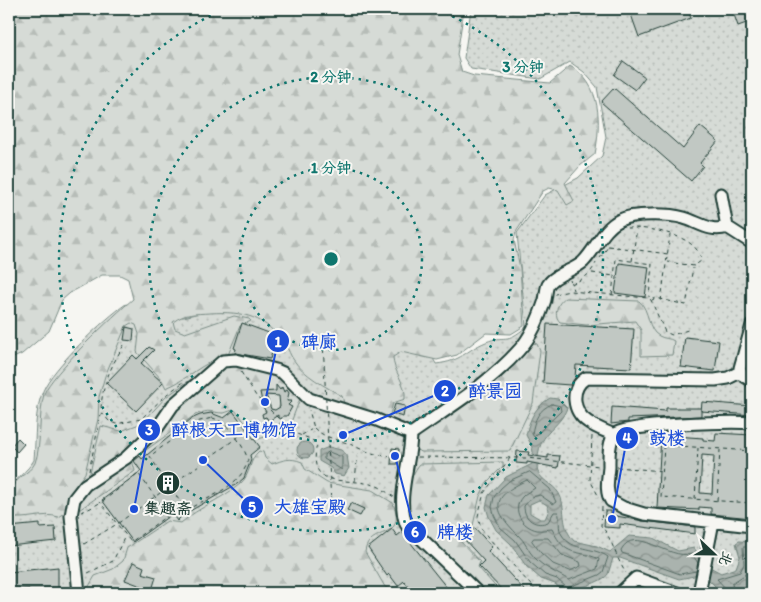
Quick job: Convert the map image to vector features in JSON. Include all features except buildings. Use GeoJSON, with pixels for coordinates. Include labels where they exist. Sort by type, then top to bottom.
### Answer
{"type":"FeatureCollection","features":[{"type":"Feature","properties":{"kind":"lane"},"geometry":{"type":"LineString","coordinates":[[721,194],[727,227],[752,243]]}},
{"type":"Feature","properties":{"kind":"lane"},"geometry":{"type":"LineString","coordinates":[[478,593],[406,524],[403,515],[403,501],[411,434],[508,362],[531,334],[548,285],[581,263],[611,226],[627,217],[668,215],[684,218],[710,228],[720,230],[727,227]]}},
{"type":"Feature","properties":{"kind":"lane"},"geometry":{"type":"LineString","coordinates":[[740,372],[740,365],[752,325]]}},
{"type":"Feature","properties":{"kind":"lane"},"geometry":{"type":"LineString","coordinates":[[79,593],[71,516],[74,499],[86,484],[126,458],[158,427],[173,405],[217,365],[231,360],[283,373],[309,399],[377,420],[411,434]]}},
{"type":"Feature","properties":{"kind":"lane"},"geometry":{"type":"LineString","coordinates":[[740,372],[752,381]]}},
{"type":"Feature","properties":{"kind":"lane"},"geometry":{"type":"LineString","coordinates":[[614,435],[584,419],[575,403],[578,385],[586,378],[715,380],[740,372]]}},
{"type":"Feature","properties":{"kind":"lane"},"geometry":{"type":"LineString","coordinates":[[752,423],[726,421],[711,425],[642,426],[622,430],[614,435],[610,449],[607,489],[607,503],[644,514],[752,526]]}},
{"type":"Feature","properties":{"kind":"lane"},"geometry":{"type":"LineString","coordinates":[[699,593],[713,522]]}},
{"type":"Feature","properties":{"kind":"lane"},"geometry":{"type":"LineString","coordinates":[[620,593],[635,578],[641,578],[677,593]]}},
{"type":"Feature","properties":{"kind":"path"},"geometry":{"type":"LineString","coordinates":[[544,301],[560,291],[573,291],[648,298],[652,300],[656,298],[661,301],[686,305],[694,266],[701,261],[697,248],[692,243],[670,235],[637,228],[626,228]]}},
{"type":"Feature","properties":{"kind":"path"},"geometry":{"type":"LineString","coordinates":[[632,261],[637,228]]}},
{"type":"Feature","properties":{"kind":"path"},"geometry":{"type":"LineString","coordinates":[[661,301],[668,262],[670,235]]}},
{"type":"Feature","properties":{"kind":"path"},"geometry":{"type":"LineString","coordinates":[[601,239],[608,246],[668,254]]}},
{"type":"Feature","properties":{"kind":"path"},"geometry":{"type":"LineString","coordinates":[[612,295],[616,260],[632,261],[652,264],[648,298]]}},
{"type":"Feature","properties":{"kind":"path"},"geometry":{"type":"LineString","coordinates":[[668,262],[694,266]]}},
{"type":"Feature","properties":{"kind":"path"},"geometry":{"type":"LineString","coordinates":[[567,272],[573,291]]}},
{"type":"Feature","properties":{"kind":"path"},"geometry":{"type":"LineString","coordinates":[[591,273],[614,276]]}},
{"type":"Feature","properties":{"kind":"path"},"geometry":{"type":"LineString","coordinates":[[652,300],[665,332],[672,335],[692,329]]}},
{"type":"Feature","properties":{"kind":"path"},"geometry":{"type":"LineString","coordinates":[[323,341],[331,504]]}},
{"type":"Feature","properties":{"kind":"path"},"geometry":{"type":"LineString","coordinates":[[86,484],[106,380],[124,345]]}},
{"type":"Feature","properties":{"kind":"path"},"geometry":{"type":"LineString","coordinates":[[231,360],[247,380],[256,396],[290,432],[311,439],[317,444],[314,458],[317,471],[326,478],[340,482],[355,482],[378,486],[403,501]]}},
{"type":"Feature","properties":{"kind":"path"},"geometry":{"type":"LineString","coordinates":[[101,413],[109,421],[116,424],[142,419],[167,394],[186,380]]}},
{"type":"Feature","properties":{"kind":"path"},"geometry":{"type":"LineString","coordinates":[[309,399],[308,415],[314,428],[320,435],[350,445],[358,450],[382,456],[511,457],[549,460]]}},
{"type":"Feature","properties":{"kind":"path"},"geometry":{"type":"LineString","coordinates":[[216,418],[224,424],[246,451],[248,460],[241,475],[232,483],[187,510],[169,486],[150,456],[196,422],[216,418]]}},
{"type":"Feature","properties":{"kind":"path"},"geometry":{"type":"LineString","coordinates":[[75,550],[117,524],[256,424],[266,434],[282,422]]}},
{"type":"Feature","properties":{"kind":"path"},"geometry":{"type":"LineString","coordinates":[[595,426],[592,437],[591,485],[600,499],[607,503],[601,526],[608,532],[610,544],[620,564],[632,580]]}},
{"type":"Feature","properties":{"kind":"path"},"geometry":{"type":"LineString","coordinates":[[301,436],[314,428]]}},
{"type":"Feature","properties":{"kind":"path"},"geometry":{"type":"LineString","coordinates":[[752,451],[664,445],[661,497],[752,503],[752,486]]}},
{"type":"Feature","properties":{"kind":"path"},"geometry":{"type":"LineString","coordinates":[[695,499],[698,448]]}},
{"type":"Feature","properties":{"kind":"path"},"geometry":{"type":"LineString","coordinates":[[717,501],[720,449]]}},
{"type":"Feature","properties":{"kind":"path"},"geometry":{"type":"LineString","coordinates":[[355,482],[358,450]]}},
{"type":"Feature","properties":{"kind":"path"},"geometry":{"type":"LineString","coordinates":[[511,457],[484,493],[478,509],[481,528],[537,592],[548,591],[552,593]]}},
{"type":"Feature","properties":{"kind":"path"},"geometry":{"type":"LineString","coordinates":[[71,516],[93,508],[100,502],[138,474],[168,515],[131,542],[100,502]]}},
{"type":"Feature","properties":{"kind":"path"},"geometry":{"type":"LineString","coordinates":[[78,576],[106,566],[113,561],[126,536]]}},
{"type":"Feature","properties":{"kind":"path"},"geometry":{"type":"LineString","coordinates":[[49,593],[61,593]]}},
{"type":"Feature","properties":{"kind":"green space"},"geometry":{"type":"Polygon","coordinates":[[[9,9],[464,9],[457,55],[462,72],[474,76],[550,83],[570,66],[581,74],[594,94],[598,117],[595,154],[580,166],[565,183],[574,201],[567,205],[558,190],[549,188],[543,191],[516,232],[514,240],[520,268],[524,326],[511,334],[486,333],[457,355],[437,360],[401,352],[393,357],[395,368],[404,388],[405,399],[393,403],[389,418],[385,418],[344,403],[342,396],[315,380],[297,365],[286,346],[270,328],[253,318],[233,313],[190,314],[173,322],[175,329],[185,333],[234,316],[251,321],[240,326],[228,355],[210,362],[166,388],[162,380],[137,352],[139,334],[136,325],[131,323],[126,326],[105,376],[99,397],[98,419],[85,473],[77,484],[68,511],[59,517],[46,515],[22,518],[9,517],[8,506],[11,490],[17,480],[31,469],[35,463],[39,447],[42,402],[49,385],[84,345],[133,299],[128,279],[120,275],[102,275],[70,293],[62,300],[49,331],[22,354],[9,360],[9,9]]]}},
{"type":"Feature","properties":{"kind":"green space"},"geometry":{"type":"Polygon","coordinates":[[[471,9],[752,9],[752,593],[9,593],[9,491],[34,460],[37,416],[43,391],[48,381],[80,344],[105,320],[126,304],[170,317],[184,317],[240,302],[424,342],[436,364],[452,361],[486,342],[514,336],[526,327],[517,233],[545,195],[578,178],[602,156],[606,137],[597,87],[584,72],[570,62],[540,79],[471,69],[464,58],[471,9]]]}},
{"type":"Feature","properties":{"kind":"green space"},"geometry":{"type":"Polygon","coordinates":[[[565,298],[639,301],[645,309],[650,325],[655,333],[674,341],[672,355],[641,356],[641,330],[635,321],[586,325],[560,322],[556,313],[560,303],[565,298]]]}},
{"type":"Feature","properties":{"kind":"green space"},"geometry":{"type":"Polygon","coordinates":[[[530,342],[537,344],[540,351],[533,403],[510,451],[422,452],[416,450],[415,445],[421,431],[530,342]]]}},
{"type":"Feature","properties":{"kind":"green space"},"geometry":{"type":"Polygon","coordinates":[[[228,362],[280,375],[301,396],[290,425],[283,432],[258,439],[235,410],[224,413],[208,411],[195,415],[132,460],[135,471],[76,512],[74,507],[84,492],[91,488],[91,485],[177,404],[228,362]]]}},
{"type":"Feature","properties":{"kind":"green space"},"geometry":{"type":"Polygon","coordinates":[[[208,367],[128,452],[89,477],[101,426],[121,431],[142,423],[166,397],[208,367]]]}},
{"type":"Feature","properties":{"kind":"green space"},"geometry":{"type":"Polygon","coordinates":[[[259,451],[263,452],[265,458],[272,464],[280,461],[298,460],[302,462],[305,469],[327,483],[372,490],[393,503],[396,515],[392,529],[373,538],[365,552],[385,587],[401,593],[85,593],[95,576],[113,569],[123,561],[127,548],[167,521],[181,523],[240,484],[246,476],[253,458],[259,451]]]}},
{"type":"Feature","properties":{"kind":"green space"},"geometry":{"type":"Polygon","coordinates":[[[503,462],[503,466],[487,482],[480,496],[473,525],[459,540],[480,562],[478,567],[501,593],[480,593],[410,520],[407,507],[408,491],[413,476],[420,464],[503,462]]]}},
{"type":"Feature","properties":{"kind":"water"},"geometry":{"type":"Polygon","coordinates":[[[550,398],[558,399],[567,408],[564,415],[542,441],[539,448],[537,470],[540,476],[559,494],[565,525],[574,541],[597,546],[610,552],[629,536],[653,538],[678,551],[694,548],[706,565],[721,573],[736,568],[740,557],[736,543],[739,541],[752,542],[752,593],[728,593],[719,590],[707,578],[699,575],[679,579],[620,558],[613,558],[608,574],[601,580],[580,588],[563,591],[555,584],[541,579],[526,566],[511,544],[496,530],[486,507],[489,495],[506,477],[532,464],[532,449],[526,435],[529,423],[540,405],[550,398]],[[539,500],[530,504],[530,513],[540,519],[545,519],[549,510],[547,505],[539,500]]]}},
{"type":"Feature","properties":{"kind":"water"},"geometry":{"type":"Polygon","coordinates":[[[302,442],[308,442],[313,447],[311,456],[302,458],[297,453],[297,447],[302,442]]]}},
{"type":"Feature","properties":{"kind":"water"},"geometry":{"type":"Polygon","coordinates":[[[329,447],[341,450],[347,455],[349,468],[344,476],[335,474],[331,468],[319,461],[319,451],[329,447]]]}},
{"type":"Feature","properties":{"kind":"place","name":"碑廊"},"geometry":{"type":"Point","coordinates":[265,402]}},
{"type":"Feature","properties":{"kind":"place","name":"醉景园"},"geometry":{"type":"Point","coordinates":[343,435]}},
{"type":"Feature","properties":{"kind":"place","name":"牌楼"},"geometry":{"type":"Point","coordinates":[395,456]}},
{"type":"Feature","properties":{"kind":"place","name":"大雄宝殿"},"geometry":{"type":"Point","coordinates":[203,460]}},
{"type":"Feature","properties":{"kind":"place","name":"集趣斋"},"geometry":{"type":"Point","coordinates":[168,483]}},
{"type":"Feature","properties":{"kind":"place","name":"醉根天工博物馆"},"geometry":{"type":"Point","coordinates":[134,509]}},
{"type":"Feature","properties":{"kind":"place","name":"鼓楼"},"geometry":{"type":"Point","coordinates":[612,519]}}]}
